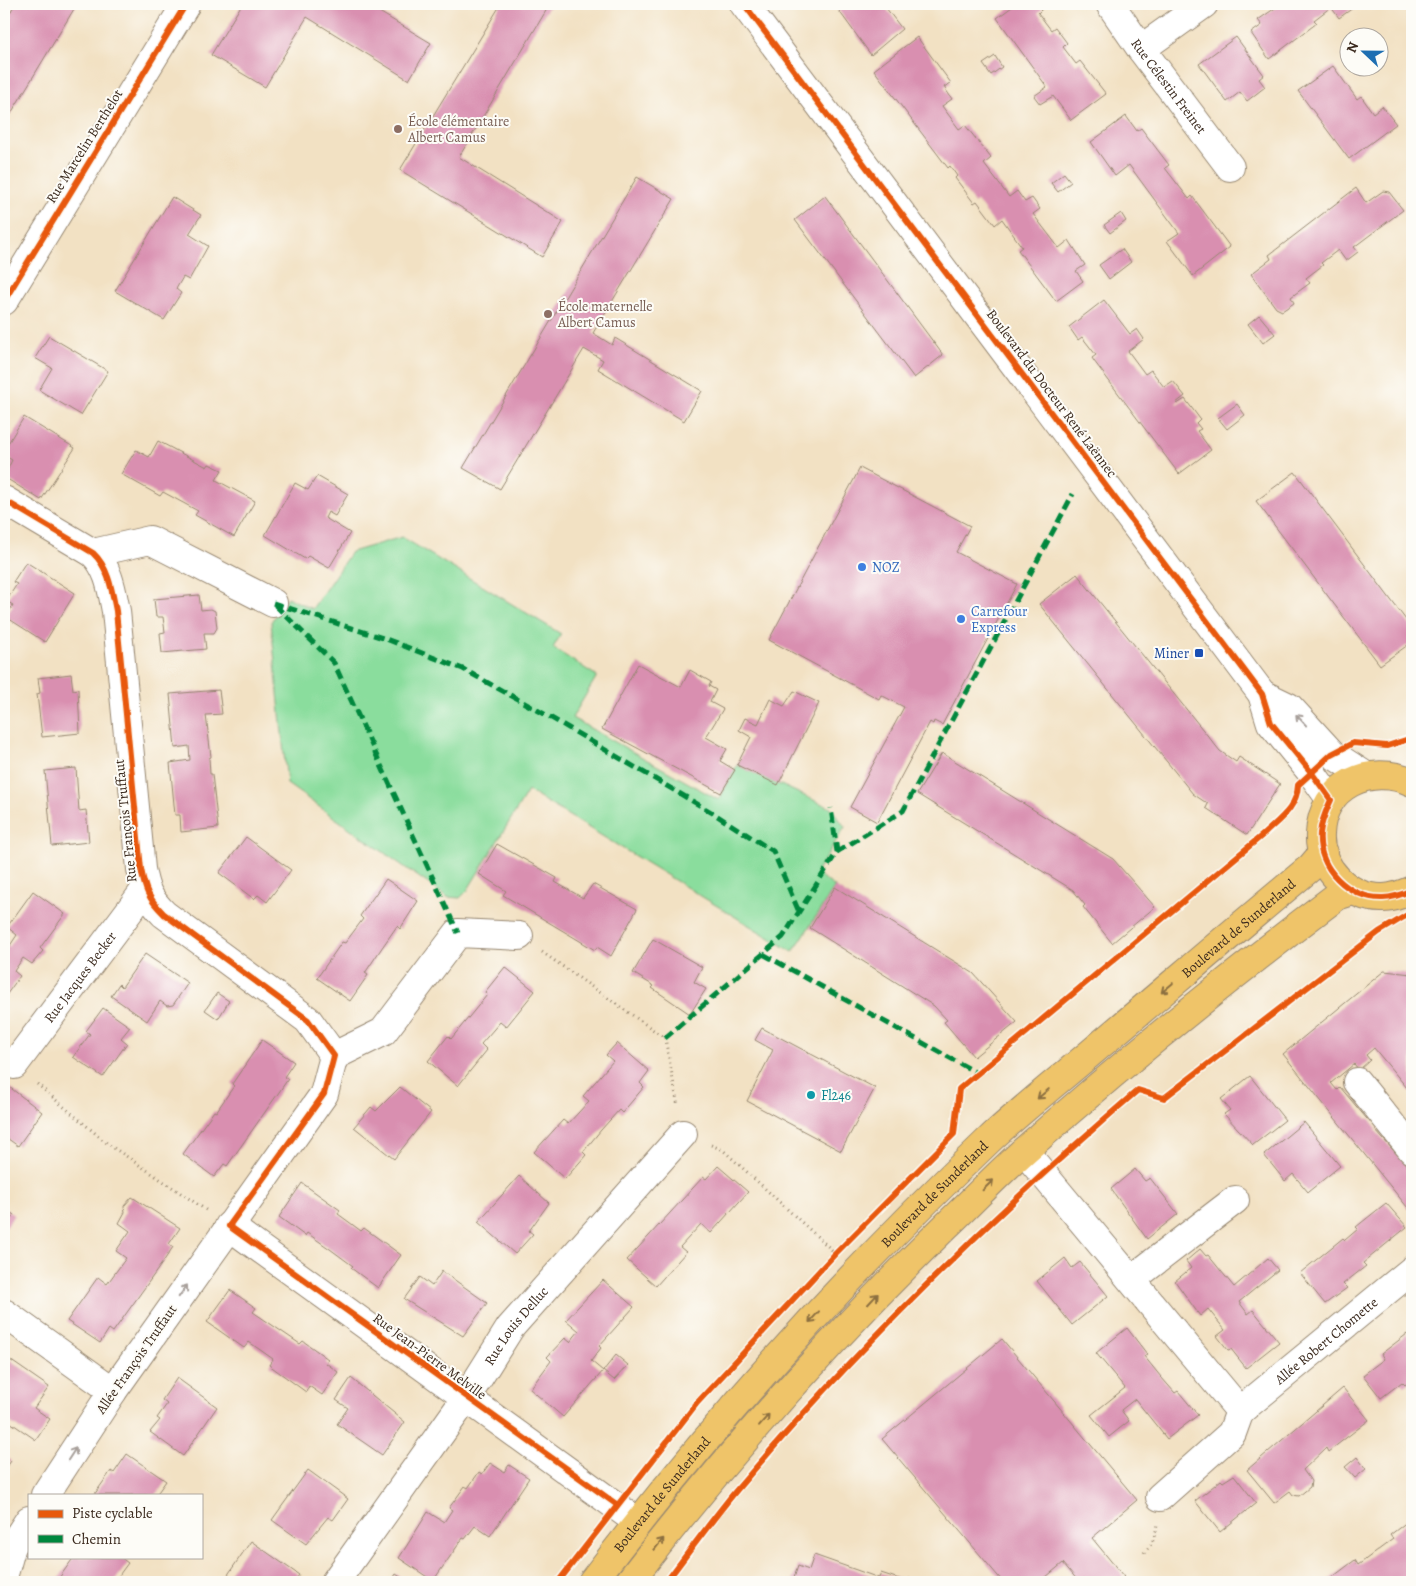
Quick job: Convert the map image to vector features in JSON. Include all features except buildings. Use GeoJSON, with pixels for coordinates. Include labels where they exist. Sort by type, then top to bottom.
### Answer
{"type":"FeatureCollection","features":[{"type":"Feature","properties":{"kind":"main road"},"geometry":{"type":"LineString","coordinates":[[1412,782],[1400,776],[1383,774],[1366,776],[1353,781],[1331,800],[1323,817],[1320,835],[1322,853],[1329,868],[1340,882],[1353,891],[1368,897],[1383,898],[1398,896],[1412,890]]}},
{"type":"Feature","properties":{"kind":"main road","name":"Boulevard de Sunderland"},"geometry":{"type":"LineString","coordinates":[[592,1582],[638,1522],[712,1432],[824,1306],[896,1231],[993,1136],[1311,868],[1322,853]]}},
{"type":"Feature","properties":{"kind":"main road"},"geometry":{"type":"LineString","coordinates":[[629,1582],[730,1458],[816,1361],[889,1282],[1024,1151],[1252,960],[1337,896],[1353,891]]}},
{"type":"Feature","properties":{"kind":"street","name":"Rue Marcelin Berthelot"},"geometry":{"type":"LineString","coordinates":[[4,301],[186,4]]}},
{"type":"Feature","properties":{"kind":"street","name":"Boulevard du Docteur René Laënnec"},"geometry":{"type":"LineString","coordinates":[[744,4],[1262,694],[1271,723],[1331,800]]}},
{"type":"Feature","properties":{"kind":"street","name":"Rue Célestin Freinet"},"geometry":{"type":"LineString","coordinates":[[1110,4],[1141,49],[1230,167]]}},
{"type":"Feature","properties":{"kind":"street"},"geometry":{"type":"LineString","coordinates":[[1141,49],[1204,4]]}},
{"type":"Feature","properties":{"kind":"street","name":"Rue François Truffaut"},"geometry":{"type":"LineString","coordinates":[[4,500],[93,553],[99,558],[110,581],[116,611],[141,869],[145,890],[151,901],[164,914],[308,1020],[334,1056]]}},
{"type":"Feature","properties":{"kind":"street"},"geometry":{"type":"LineString","coordinates":[[93,553],[150,540],[274,603]]}},
{"type":"Feature","properties":{"kind":"street","name":"Boulevard du Docteur René Laënnec"},"geometry":{"type":"LineString","coordinates":[[1262,694],[1289,707],[1332,754],[1366,776]]}},
{"type":"Feature","properties":{"kind":"street","name":"Rue Jacques Becker"},"geometry":{"type":"LineString","coordinates":[[14,1065],[145,890]]}},
{"type":"Feature","properties":{"kind":"street"},"geometry":{"type":"LineString","coordinates":[[229,1226],[324,1094],[334,1056],[383,1032],[458,932],[519,936]]}},
{"type":"Feature","properties":{"kind":"street"},"geometry":{"type":"LineString","coordinates":[[1357,1082],[1412,1150]]}},
{"type":"Feature","properties":{"kind":"street","name":"Rue Louis Delluc"},"geometry":{"type":"LineString","coordinates":[[335,1582],[466,1398],[510,1328],[683,1134]]}},
{"type":"Feature","properties":{"kind":"street"},"geometry":{"type":"LineString","coordinates":[[1024,1151],[1240,1411]]}},
{"type":"Feature","properties":{"kind":"street"},"geometry":{"type":"LineString","coordinates":[[1132,1280],[1235,1200]]}},
{"type":"Feature","properties":{"kind":"street","name":"Rue Jean-Pierre Melville"},"geometry":{"type":"LineString","coordinates":[[229,1226],[638,1522]]}},
{"type":"Feature","properties":{"kind":"street","name":"Allée François Truffaut"},"geometry":{"type":"LineString","coordinates":[[46,1494],[113,1391],[229,1226]]}},
{"type":"Feature","properties":{"kind":"street","name":"Allée Robert Chomette"},"geometry":{"type":"LineString","coordinates":[[1160,1497],[1232,1433],[1240,1411],[1412,1270]]}},
{"type":"Feature","properties":{"kind":"street"},"geometry":{"type":"LineString","coordinates":[[4,1313],[113,1391]]}},
{"type":"Feature","properties":{"kind":"street"},"geometry":{"type":"LineString","coordinates":[[4,1574],[12,1546],[28,1522]]}},
{"type":"Feature","properties":{"kind":"path"},"geometry":{"type":"LineString","coordinates":[[1197,891],[1290,810],[1297,798]]}},
{"type":"Feature","properties":{"kind":"path"},"geometry":{"type":"LineString","coordinates":[[519,936],[664,1038],[683,1134],[723,1150],[835,1254]]}},
{"type":"Feature","properties":{"kind":"path"},"geometry":{"type":"LineString","coordinates":[[1138,1090],[1164,1098],[1287,1004]]}},
{"type":"Feature","properties":{"kind":"path"},"geometry":{"type":"LineString","coordinates":[[14,1065],[108,1144],[229,1226]]}},
{"type":"Feature","properties":{"kind":"green space"},"geometry":{"type":"Polygon","coordinates":[[[402,537],[561,634],[553,648],[597,676],[572,718],[719,800],[737,765],[831,808],[845,827],[816,873],[835,887],[793,952],[528,791],[467,891],[460,898],[447,897],[287,784],[271,622],[287,597],[312,609],[351,552],[402,537]]]}},
{"type":"Feature","properties":{"kind":"marked path"},"geometry":{"type":"LineString","coordinates":[[837,852],[903,811],[1073,494]]}},
{"type":"Feature","properties":{"kind":"marked path"},"geometry":{"type":"LineString","coordinates":[[273,603],[386,639],[463,669],[548,716],[711,812],[773,851],[799,912]]}},
{"type":"Feature","properties":{"kind":"marked path"},"geometry":{"type":"LineString","coordinates":[[275,605],[334,663],[458,933]]}},
{"type":"Feature","properties":{"kind":"marked path"},"geometry":{"type":"LineString","coordinates":[[665,1038],[783,937],[837,852],[831,808]]}},
{"type":"Feature","properties":{"kind":"marked path"},"geometry":{"type":"LineString","coordinates":[[763,954],[977,1073]]}},
{"type":"Feature","properties":{"kind":"cycle path"},"geometry":{"type":"LineString","coordinates":[[4,301],[186,4]]}},
{"type":"Feature","properties":{"kind":"cycle path"},"geometry":{"type":"LineString","coordinates":[[744,4],[1262,694],[1271,723],[1331,800],[1320,833],[1320,846],[1330,869],[1347,887],[1370,897],[1390,897],[1412,890]]}},
{"type":"Feature","properties":{"kind":"cycle path"},"geometry":{"type":"LineString","coordinates":[[4,500],[93,553],[106,573],[116,611],[141,869],[151,898],[164,914],[308,1020],[334,1056],[324,1094],[229,1226],[616,1504]]}},
{"type":"Feature","properties":{"kind":"cycle path"},"geometry":{"type":"LineString","coordinates":[[558,1582],[697,1403],[835,1254],[954,1134],[959,1089],[1265,833],[1287,812],[1295,800],[1298,785],[1332,754],[1353,743],[1387,746],[1412,738]]}},
{"type":"Feature","properties":{"kind":"cycle path"},"geometry":{"type":"LineString","coordinates":[[666,1582],[735,1492],[829,1385],[929,1283],[1032,1184],[1138,1090],[1164,1098],[1379,932],[1412,912]]}},
{"type":"Feature","properties":{"kind":"place","name":"École élémentaire Albert Camus"},"geometry":{"type":"Point","coordinates":[398,129]}},
{"type":"Feature","properties":{"kind":"place","name":"École maternelle Albert Camus"},"geometry":{"type":"Point","coordinates":[548,314]}},
{"type":"Feature","properties":{"kind":"place","name":"NOZ"},"geometry":{"type":"Point","coordinates":[862,567]}},
{"type":"Feature","properties":{"kind":"place","name":"Carrefour Express"},"geometry":{"type":"Point","coordinates":[961,619]}},
{"type":"Feature","properties":{"kind":"place","name":"Miner"},"geometry":{"type":"Point","coordinates":[1199,653]}},
{"type":"Feature","properties":{"kind":"place","name":"Fl246"},"geometry":{"type":"Point","coordinates":[811,1095]}}]}
